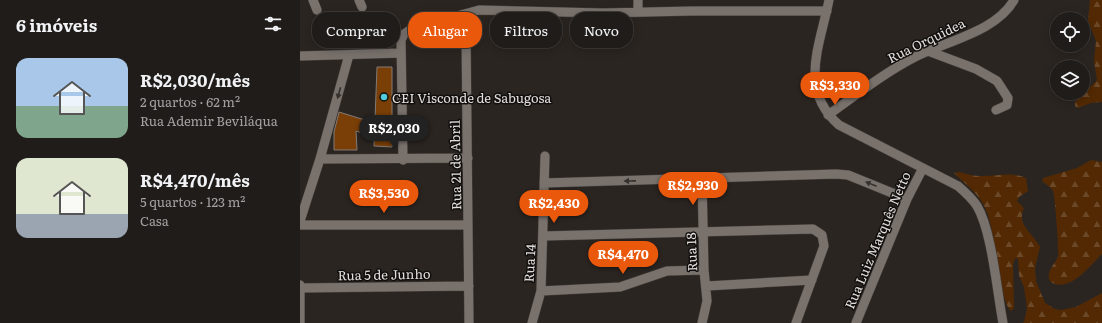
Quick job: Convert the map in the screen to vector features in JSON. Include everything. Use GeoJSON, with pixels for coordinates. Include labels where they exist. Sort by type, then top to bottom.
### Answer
{"type":"FeatureCollection","features":[{"type":"Feature","properties":{"kind":"street"},"geometry":{"type":"LineString","coordinates":[[313,0],[318,10]]}},
{"type":"Feature","properties":{"kind":"street"},"geometry":{"type":"LineString","coordinates":[[638,0],[638,12]]}},
{"type":"Feature","properties":{"kind":"street"},"geometry":{"type":"LineString","coordinates":[[830,0],[818,49],[815,69],[819,101],[828,115],[840,125],[864,139],[958,186],[977,206],[989,240],[1003,323]]}},
{"type":"Feature","properties":{"kind":"street","name":"Rua Orquidea"},"geometry":{"type":"LineString","coordinates":[[828,115],[893,70],[928,51],[993,23],[1008,10],[1014,0]]}},
{"type":"Feature","properties":{"kind":"street"},"geometry":{"type":"LineString","coordinates":[[472,12],[479,10],[603,13],[827,11]]}},
{"type":"Feature","properties":{"kind":"street"},"geometry":{"type":"LineString","coordinates":[[403,160],[401,53],[402,37],[408,30]]}},
{"type":"Feature","properties":{"kind":"street","name":"Rua 21 de Abril"},"geometry":{"type":"LineString","coordinates":[[466,48],[469,323]]}},
{"type":"Feature","properties":{"kind":"street"},"geometry":{"type":"LineString","coordinates":[[928,51],[976,69],[997,81],[1008,98],[1007,104],[996,110]]}},
{"type":"Feature","properties":{"kind":"street"},"geometry":{"type":"LineString","coordinates":[[300,56],[401,53]]}},
{"type":"Feature","properties":{"kind":"street"},"geometry":{"type":"LineString","coordinates":[[300,221],[320,159],[349,55]]}},
{"type":"Feature","properties":{"kind":"street","name":"Rua 14"},"geometry":{"type":"LineString","coordinates":[[532,323],[541,291],[544,236],[545,156]]}},
{"type":"Feature","properties":{"kind":"street"},"geometry":{"type":"LineString","coordinates":[[320,159],[403,160],[468,158]]}},
{"type":"Feature","properties":{"kind":"street","name":"Rua Luiz Marquês Netto"},"geometry":{"type":"LineString","coordinates":[[856,323],[907,199],[923,168]]}},
{"type":"Feature","properties":{"kind":"street"},"geometry":{"type":"LineString","coordinates":[[544,183],[836,174],[848,175],[907,199]]}},
{"type":"Feature","properties":{"kind":"street","name":"Rua 18"},"geometry":{"type":"LineString","coordinates":[[702,179],[704,270],[707,286],[707,301],[702,323]]}},
{"type":"Feature","properties":{"kind":"street"},"geometry":{"type":"LineString","coordinates":[[300,225],[468,225]]}},
{"type":"Feature","properties":{"kind":"street"},"geometry":{"type":"LineString","coordinates":[[544,236],[809,228],[818,230],[823,238],[824,246],[796,323]]}},
{"type":"Feature","properties":{"kind":"street"},"geometry":{"type":"LineString","coordinates":[[541,291],[620,287],[667,271],[704,270]]}},
{"type":"Feature","properties":{"kind":"street"},"geometry":{"type":"LineString","coordinates":[[707,286],[812,280]]}},
{"type":"Feature","properties":{"kind":"street","name":"Rua 5 de Junho"},"geometry":{"type":"LineString","coordinates":[[300,287],[469,286]]}},
{"type":"Feature","properties":{"kind":"street"},"geometry":{"type":"LineString","coordinates":[[300,287],[300,323]]}},
{"type":"Feature","properties":{"kind":"green space"},"geometry":{"type":"Polygon","coordinates":[[[1090,0],[1102,0],[1102,102],[1091,103],[1078,108],[1075,106],[1077,100],[1090,100],[1090,86],[1097,80],[1094,61],[1096,41],[1090,26],[1090,0]]]}},
{"type":"Feature","properties":{"kind":"green space"},"geometry":{"type":"Polygon","coordinates":[[[1091,160],[1102,162],[1102,254],[1075,280],[1062,285],[1055,284],[1049,279],[1049,272],[1058,256],[1055,202],[1053,191],[1042,181],[1043,178],[1077,168],[1091,160]]]}},
{"type":"Feature","properties":{"kind":"green space"},"geometry":{"type":"Polygon","coordinates":[[[958,172],[976,176],[1015,175],[1026,178],[1028,191],[1019,197],[1017,201],[1024,208],[1022,219],[1026,229],[1040,247],[1035,268],[1036,281],[1045,303],[1055,309],[1061,310],[1076,307],[1102,293],[1102,323],[1022,323],[1024,322],[1027,308],[1024,287],[1019,276],[1018,258],[1015,259],[1013,264],[1014,308],[1011,311],[1003,294],[992,233],[986,210],[976,194],[954,173],[958,172]]]}},
{"type":"Feature","properties":{"kind":"building"},"geometry":{"type":"Polygon","coordinates":[[[377,67],[392,67],[392,147],[374,146],[377,67]]]}},
{"type":"Feature","properties":{"kind":"building"},"geometry":{"type":"Polygon","coordinates":[[[339,112],[365,120],[362,133],[356,131],[357,150],[334,150],[334,132],[339,112]]]}},
{"type":"Feature","properties":{"kind":"place","name":"CEI Visconde de Sabugosa"},"geometry":{"type":"Point","coordinates":[384,97]}}]}
